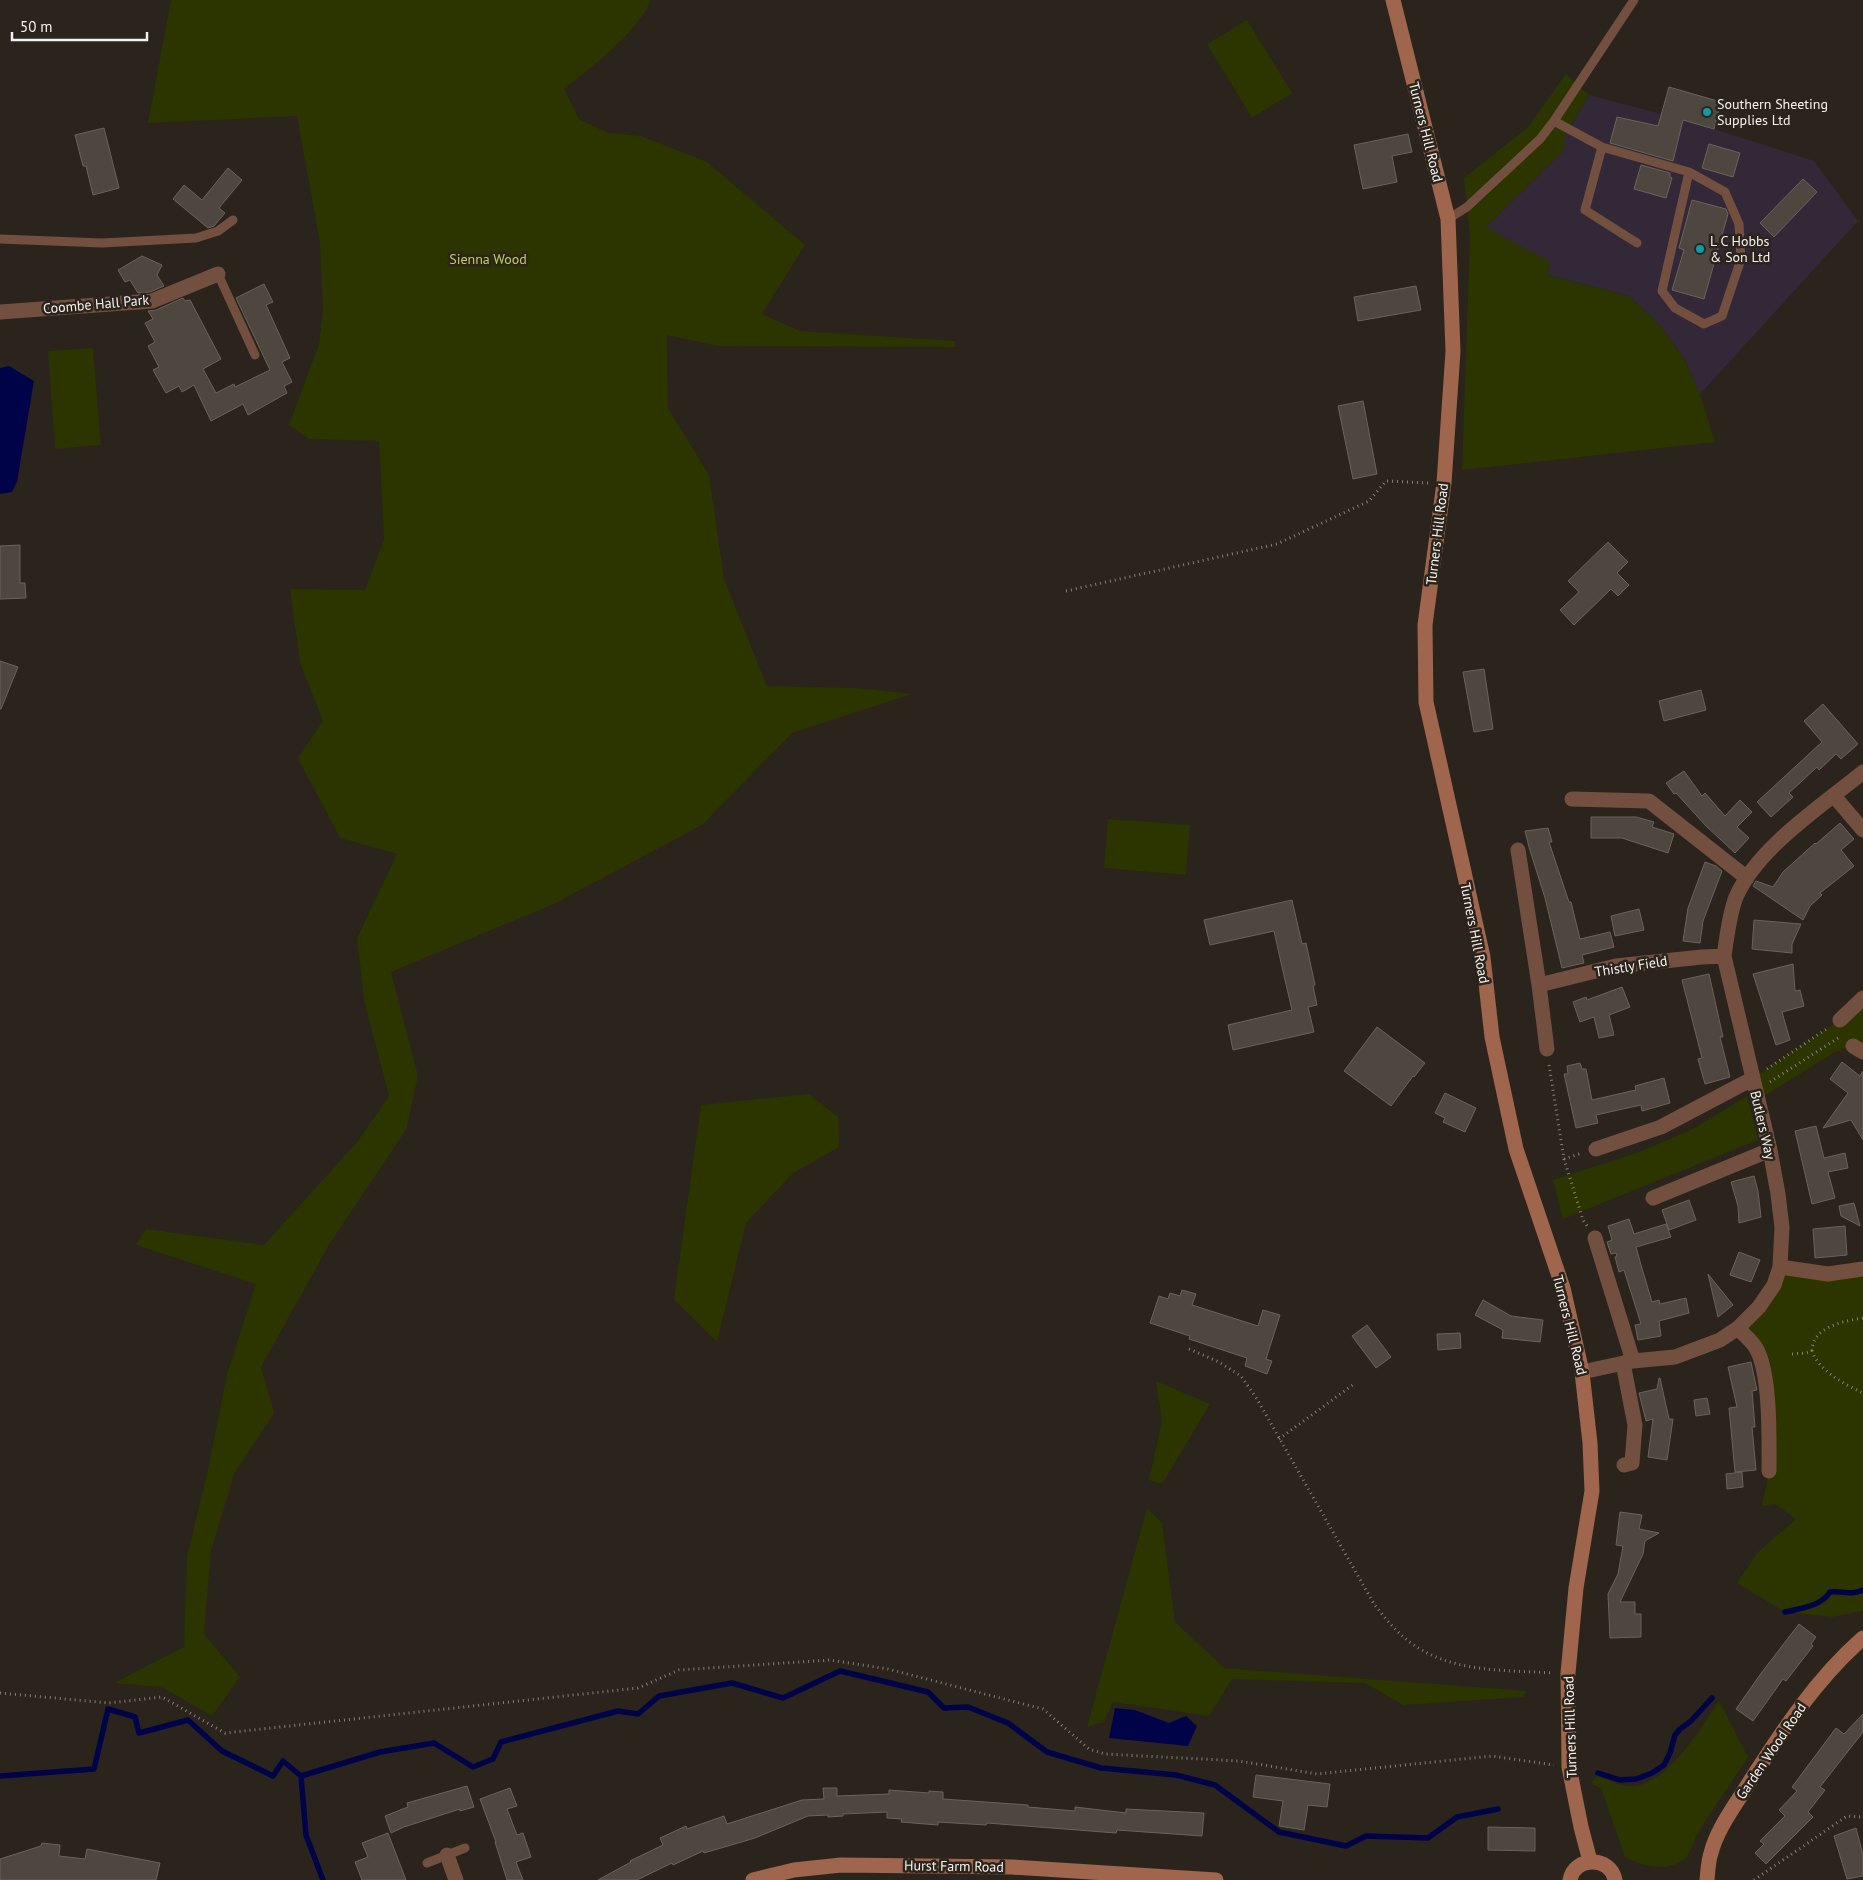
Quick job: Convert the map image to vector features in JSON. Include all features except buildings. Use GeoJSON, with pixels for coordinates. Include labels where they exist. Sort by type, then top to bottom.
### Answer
{"type":"FeatureCollection","features":[{"type":"Feature","properties":{"kind":"main road","name":"Turners Hill Road"},"geometry":{"type":"LineString","coordinates":[[1393,0],[1448,219],[1453,351],[1444,483],[1425,625],[1426,702],[1483,957],[1492,1037],[1516,1149],[1563,1288],[1582,1372],[1590,1443],[1592,1492],[1576,1588],[1568,1673],[1570,1767],[1581,1827],[1590,1861]]}},
{"type":"Feature","properties":{"kind":"main road","name":"Garden Wood Road"},"geometry":{"type":"LineString","coordinates":[[1707,1880],[1711,1853],[1726,1819],[1776,1740],[1820,1682],[1863,1638]]}},
{"type":"Feature","properties":{"kind":"main road"},"geometry":{"type":"LineString","coordinates":[[1570,1880],[1571,1874],[1579,1865],[1590,1861],[1604,1864],[1614,1874],[1615,1880]]}},
{"type":"Feature","properties":{"kind":"main road","name":"Hurst Farm Road"},"geometry":{"type":"LineString","coordinates":[[753,1880],[794,1870],[841,1865],[1012,1867],[1216,1880]]}},
{"type":"Feature","properties":{"kind":"street","name":"Coombe Hall Park"},"geometry":{"type":"LineString","coordinates":[[0,312],[152,301],[218,274]]}},
{"type":"Feature","properties":{"kind":"street"},"geometry":{"type":"LineString","coordinates":[[1753,1085],[1724,956],[1728,928],[1736,897],[1761,859],[1793,828],[1863,772]]}},
{"type":"Feature","properties":{"kind":"street"},"geometry":{"type":"LineString","coordinates":[[1834,796],[1863,830]]}},
{"type":"Feature","properties":{"kind":"street"},"geometry":{"type":"LineString","coordinates":[[1572,799],[1640,799],[1649,801],[1747,878]]}},
{"type":"Feature","properties":{"kind":"street"},"geometry":{"type":"LineString","coordinates":[[1518,850],[1540,985],[1546,1049]]}},
{"type":"Feature","properties":{"kind":"street","name":"Thistly Field"},"geometry":{"type":"LineString","coordinates":[[1540,985],[1616,966],[1724,956]]}},
{"type":"Feature","properties":{"kind":"street"},"geometry":{"type":"LineString","coordinates":[[1840,1020],[1863,998]]}},
{"type":"Feature","properties":{"kind":"street","name":"Butlers Way"},"geometry":{"type":"LineString","coordinates":[[1582,1372],[1628,1362],[1675,1357],[1720,1340],[1738,1328],[1759,1307],[1774,1285],[1780,1267],[1782,1227],[1770,1150],[1753,1085],[1661,1127],[1596,1149]]}},
{"type":"Feature","properties":{"kind":"street"},"geometry":{"type":"LineString","coordinates":[[1653,1198],[1770,1150]]}},
{"type":"Feature","properties":{"kind":"street"},"geometry":{"type":"LineString","coordinates":[[1595,1238],[1628,1362],[1635,1425],[1632,1463],[1624,1465]]}},
{"type":"Feature","properties":{"kind":"street"},"geometry":{"type":"LineString","coordinates":[[1780,1267],[1828,1274],[1863,1269]]}},
{"type":"Feature","properties":{"kind":"street"},"geometry":{"type":"LineString","coordinates":[[1738,1328],[1756,1348],[1764,1373],[1769,1431],[1769,1471]]}},
{"type":"Feature","properties":{"kind":"street"},"geometry":{"type":"LineString","coordinates":[[447,1855],[456,1880]]}},
{"type":"Feature","properties":{"kind":"lane"},"geometry":{"type":"LineString","coordinates":[[1448,219],[1474,200],[1540,139],[1554,121],[1634,0]]}},
{"type":"Feature","properties":{"kind":"lane"},"geometry":{"type":"LineString","coordinates":[[1554,121],[1602,147],[1689,172],[1725,192],[1739,224],[1741,259],[1722,316],[1704,324],[1675,308],[1662,291],[1689,172]]}},
{"type":"Feature","properties":{"kind":"lane"},"geometry":{"type":"LineString","coordinates":[[1602,147],[1585,210],[1637,243]]}},
{"type":"Feature","properties":{"kind":"lane"},"geometry":{"type":"LineString","coordinates":[[0,239],[102,243],[196,238],[218,231],[234,220]]}},
{"type":"Feature","properties":{"kind":"lane"},"geometry":{"type":"LineString","coordinates":[[218,274],[255,356]]}},
{"type":"Feature","properties":{"kind":"lane"},"geometry":{"type":"LineString","coordinates":[[427,1863],[465,1848]]}},
{"type":"Feature","properties":{"kind":"path"},"geometry":{"type":"LineString","coordinates":[[1066,592],[1277,544],[1370,501],[1386,481],[1444,483]]}},
{"type":"Feature","properties":{"kind":"path"},"geometry":{"type":"LineString","coordinates":[[1753,1085],[1840,1020]]}},
{"type":"Feature","properties":{"kind":"path"},"geometry":{"type":"LineString","coordinates":[[1753,1085],[1854,1044]]}},
{"type":"Feature","properties":{"kind":"path"},"geometry":{"type":"LineString","coordinates":[[1546,1049],[1564,1159],[1583,1220]]}},
{"type":"Feature","properties":{"kind":"path"},"geometry":{"type":"LineString","coordinates":[[1863,1318],[1845,1321],[1823,1331],[1812,1344],[1815,1359],[1824,1368],[1843,1382],[1863,1393]]}},
{"type":"Feature","properties":{"kind":"path"},"geometry":{"type":"LineString","coordinates":[[1189,1349],[1219,1362],[1241,1376],[1374,1604],[1394,1628],[1412,1644],[1439,1658],[1472,1668],[1568,1673]]}},
{"type":"Feature","properties":{"kind":"path"},"geometry":{"type":"LineString","coordinates":[[1792,1354],[1805,1354],[1812,1351]]}},
{"type":"Feature","properties":{"kind":"path"},"geometry":{"type":"LineString","coordinates":[[1279,1439],[1354,1384]]}},
{"type":"Feature","properties":{"kind":"path"},"geometry":{"type":"LineString","coordinates":[[0,1693],[109,1703],[162,1697],[225,1733],[638,1688],[679,1670],[830,1660],[888,1669],[1042,1710],[1089,1749],[1105,1754],[1239,1762],[1317,1774],[1492,1756],[1570,1767]]}},
{"type":"Feature","properties":{"kind":"path"},"geometry":{"type":"LineString","coordinates":[[1754,1880],[1847,1816],[1863,1816]]}},
{"type":"Feature","properties":{"kind":"shaded area"},"geometry":{"type":"Polygon","coordinates":[[[1589,95],[1692,122],[1700,96],[1721,102],[1714,129],[1814,161],[1858,221],[1700,394],[1684,359],[1660,325],[1629,296],[1548,275],[1486,227],[1564,150],[1564,137],[1589,95]]]}},
{"type":"Feature","properties":{"kind":"shaded area"},"geometry":{"type":"Polygon","coordinates":[[[9,366],[34,381],[17,482],[12,492],[0,494],[0,368],[9,366]]]}},
{"type":"Feature","properties":{"kind":"shaded area"},"geometry":{"type":"Polygon","coordinates":[[[1115,1708],[1135,1710],[1169,1723],[1186,1716],[1197,1726],[1188,1746],[1109,1738],[1115,1708]]]}},
{"type":"Feature","properties":{"kind":"green space","name":"Sienna Wood"},"geometry":{"type":"Polygon","coordinates":[[[171,0],[651,0],[625,37],[564,89],[579,119],[608,133],[641,136],[707,162],[805,245],[762,314],[800,331],[955,341],[955,347],[717,346],[667,335],[668,408],[709,475],[724,579],[767,686],[856,688],[912,694],[792,733],[702,825],[554,904],[391,972],[418,1076],[406,1130],[330,1243],[261,1367],[274,1413],[234,1474],[211,1551],[204,1634],[240,1677],[212,1716],[162,1687],[114,1683],[184,1647],[187,1557],[209,1465],[227,1374],[256,1284],[136,1245],[146,1229],[264,1245],[358,1141],[389,1096],[364,1000],[357,938],[397,854],[340,838],[298,758],[323,721],[300,663],[290,589],[365,590],[384,539],[379,441],[309,439],[289,425],[319,344],[323,309],[320,243],[297,116],[148,123],[171,0]]]}},
{"type":"Feature","properties":{"kind":"green space"},"geometry":{"type":"Polygon","coordinates":[[[1247,20],[1292,93],[1252,118],[1207,44],[1247,20]]]}},
{"type":"Feature","properties":{"kind":"green space"},"geometry":{"type":"Polygon","coordinates":[[[1566,74],[1589,95],[1564,137],[1564,150],[1486,227],[1550,262],[1548,275],[1629,296],[1660,325],[1684,359],[1700,394],[1715,442],[1462,470],[1470,237],[1464,178],[1528,127],[1566,74]]]}},
{"type":"Feature","properties":{"kind":"green space"},"geometry":{"type":"Polygon","coordinates":[[[93,348],[101,445],[55,449],[48,351],[93,348]]]}},
{"type":"Feature","properties":{"kind":"green space"},"geometry":{"type":"Polygon","coordinates":[[[1108,819],[1190,825],[1186,875],[1104,868],[1108,819]]]}},
{"type":"Feature","properties":{"kind":"green space"},"geometry":{"type":"Polygon","coordinates":[[[1863,998],[1863,1052],[1853,1046],[1835,1052],[1758,1100],[1752,1079],[1840,1020],[1863,998]]]}},
{"type":"Feature","properties":{"kind":"green space"},"geometry":{"type":"Polygon","coordinates":[[[809,1094],[838,1117],[839,1147],[792,1174],[746,1223],[717,1342],[674,1299],[701,1105],[809,1094]]]}},
{"type":"Feature","properties":{"kind":"green space"},"geometry":{"type":"Polygon","coordinates":[[[1747,1096],[1758,1140],[1563,1219],[1553,1180],[1639,1152],[1693,1129],[1747,1096]]]}},
{"type":"Feature","properties":{"kind":"green space"},"geometry":{"type":"Polygon","coordinates":[[[1780,1267],[1863,1269],[1863,1611],[1832,1617],[1785,1612],[1737,1583],[1758,1552],[1796,1519],[1775,1504],[1762,1506],[1769,1471],[1764,1373],[1738,1328],[1780,1267]]]}},
{"type":"Feature","properties":{"kind":"green space"},"geometry":{"type":"Polygon","coordinates":[[[1156,1381],[1210,1404],[1162,1484],[1149,1480],[1162,1421],[1156,1381]]]}},
{"type":"Feature","properties":{"kind":"green space"},"geometry":{"type":"Polygon","coordinates":[[[1147,1508],[1162,1523],[1175,1622],[1224,1668],[1527,1691],[1523,1697],[1403,1705],[1365,1683],[1232,1679],[1209,1716],[1113,1702],[1104,1722],[1087,1727],[1147,1508]]]}},
{"type":"Feature","properties":{"kind":"green space"},"geometry":{"type":"Polygon","coordinates":[[[1719,1701],[1748,1757],[1708,1817],[1688,1855],[1683,1860],[1673,1865],[1659,1867],[1638,1863],[1625,1857],[1601,1788],[1593,1785],[1592,1782],[1597,1776],[1626,1786],[1640,1785],[1654,1779],[1680,1756],[1719,1701]]]}},
{"type":"Feature","properties":{"kind":"waterway"},"geometry":{"type":"LineString","coordinates":[[1785,1612],[1816,1604],[1830,1592],[1854,1593],[1863,1590]]}},
{"type":"Feature","properties":{"kind":"waterway"},"geometry":{"type":"LineString","coordinates":[[301,1776],[380,1752],[434,1743],[473,1767],[493,1759],[501,1742],[618,1711],[638,1714],[659,1696],[732,1683],[783,1698],[840,1671],[928,1692],[944,1708],[968,1707],[1008,1723],[1047,1752],[1101,1768],[1176,1775],[1215,1785],[1279,1832],[1346,1846],[1366,1836],[1428,1838],[1457,1817],[1498,1809]]}},
{"type":"Feature","properties":{"kind":"waterway"},"geometry":{"type":"LineString","coordinates":[[1598,1773],[1620,1780],[1636,1779],[1652,1773],[1664,1765],[1670,1753],[1675,1735],[1712,1698]]}},
{"type":"Feature","properties":{"kind":"waterway"},"geometry":{"type":"LineString","coordinates":[[0,1776],[94,1769],[108,1709],[135,1717],[139,1733],[188,1720],[222,1751],[273,1776],[283,1761],[301,1776],[306,1835],[323,1880]]}},
{"type":"Feature","properties":{"kind":"place","name":"Southern Sheeting Supplies Ltd"},"geometry":{"type":"Point","coordinates":[1707,112]}},
{"type":"Feature","properties":{"kind":"place","name":"L C Hobbs & Son Ltd"},"geometry":{"type":"Point","coordinates":[1700,249]}}]}
